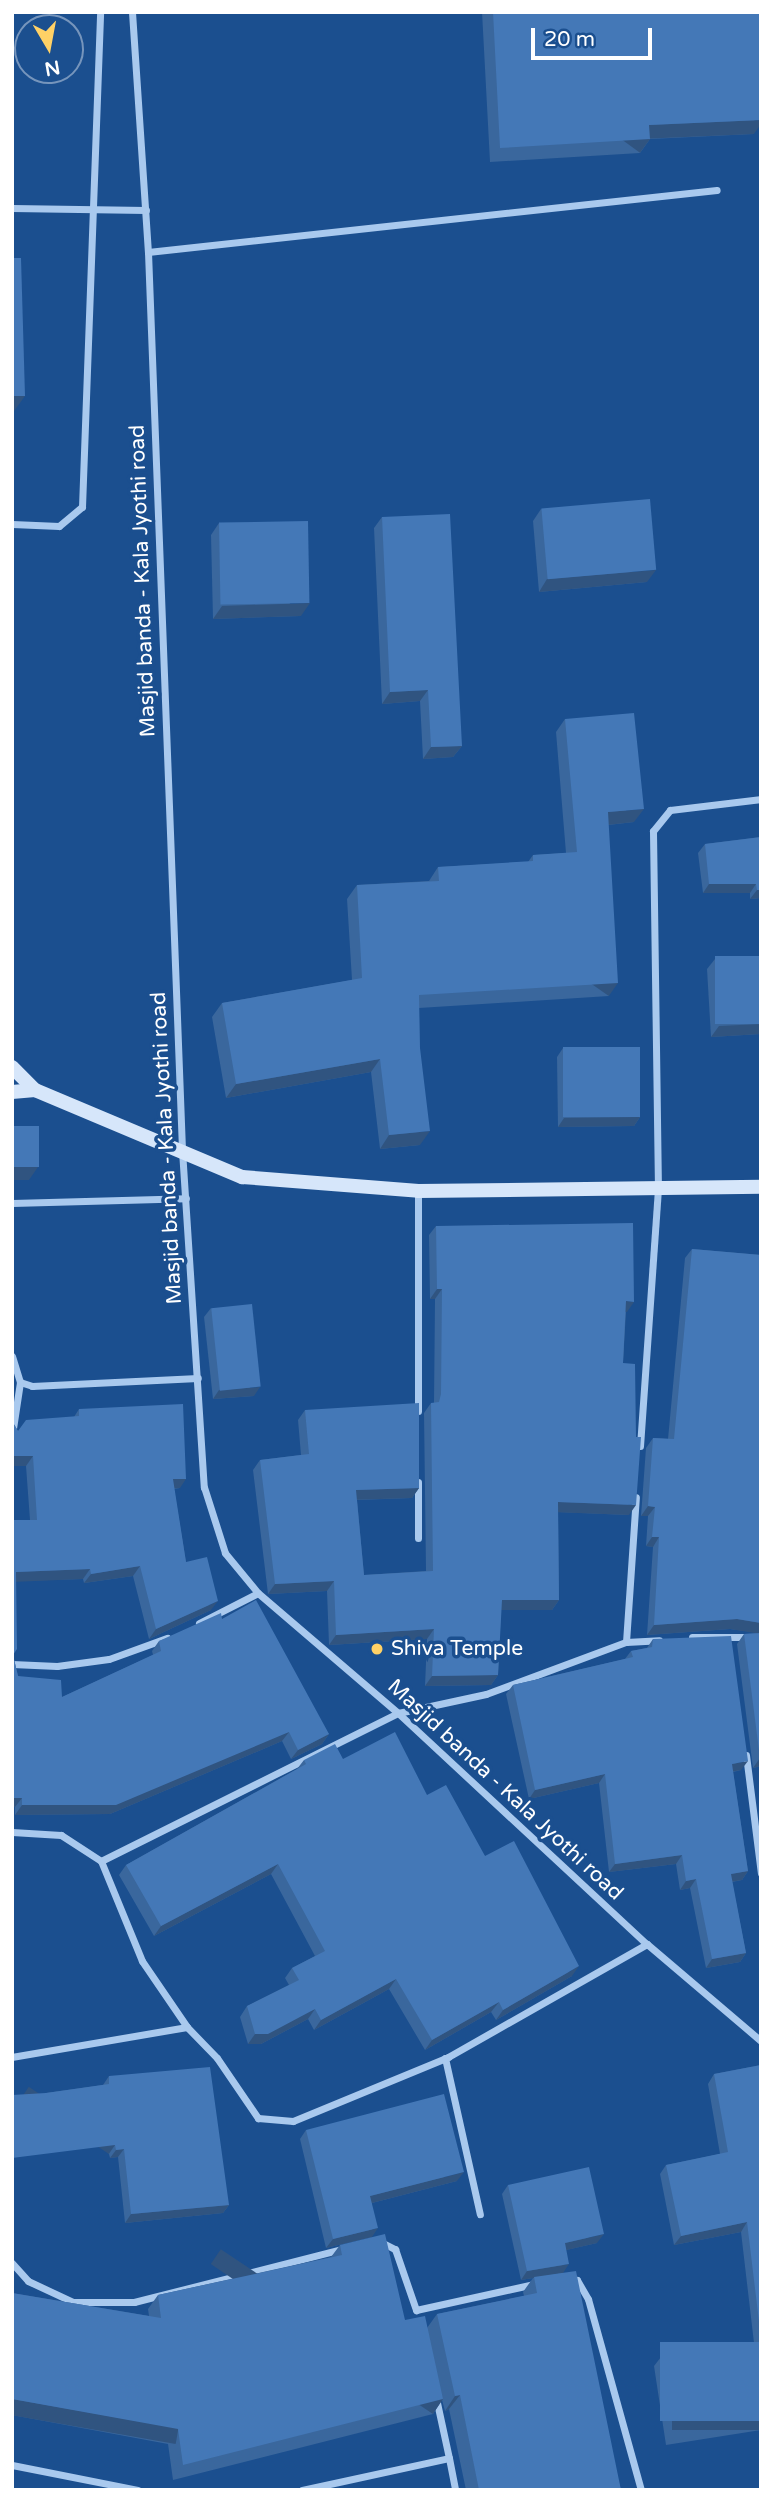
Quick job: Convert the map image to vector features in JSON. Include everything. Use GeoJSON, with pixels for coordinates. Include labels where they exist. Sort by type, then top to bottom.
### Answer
{"type":"FeatureCollection","features":[{"type":"Feature","properties":{"kind":"main road"},"geometry":{"type":"LineString","coordinates":[[12,1067],[35,1090],[242,1177],[418,1191],[761,1187]]}},
{"type":"Feature","properties":{"kind":"main road"},"geometry":{"type":"LineString","coordinates":[[12,1092],[35,1090]]}},
{"type":"Feature","properties":{"kind":"street"},"geometry":{"type":"LineString","coordinates":[[12,524],[59,526],[82,507],[90,212],[96,183],[100,12]]}},
{"type":"Feature","properties":{"kind":"street","name":"Masjid banda - Kala Jyothi road"},"geometry":{"type":"LineString","coordinates":[[132,12],[148,252],[182,1150],[204,1487],[225,1553],[258,1593],[398,1713],[647,1944],[761,2041]]}},
{"type":"Feature","properties":{"kind":"street"},"geometry":{"type":"LineString","coordinates":[[148,252],[717,190]]}},
{"type":"Feature","properties":{"kind":"street"},"geometry":{"type":"LineString","coordinates":[[12,208],[90,212],[146,210]]}},
{"type":"Feature","properties":{"kind":"street"},"geometry":{"type":"LineString","coordinates":[[639,1451],[658,1190],[653,831],[670,810],[761,799]]}},
{"type":"Feature","properties":{"kind":"street"},"geometry":{"type":"LineString","coordinates":[[418,1191],[418,1427]]}},
{"type":"Feature","properties":{"kind":"street"},"geometry":{"type":"LineString","coordinates":[[12,1203],[186,1198]]}},
{"type":"Feature","properties":{"kind":"street"},"geometry":{"type":"LineString","coordinates":[[12,1356],[20,1382],[12,1435]]}},
{"type":"Feature","properties":{"kind":"street"},"geometry":{"type":"LineString","coordinates":[[20,1382],[32,1387],[198,1378]]}},
{"type":"Feature","properties":{"kind":"street"},"geometry":{"type":"LineString","coordinates":[[418,1469],[418,1538]]}},
{"type":"Feature","properties":{"kind":"street"},"geometry":{"type":"LineString","coordinates":[[626,1642],[637,1492]]}},
{"type":"Feature","properties":{"kind":"street"},"geometry":{"type":"LineString","coordinates":[[184,1630],[258,1593]]}},
{"type":"Feature","properties":{"kind":"street"},"geometry":{"type":"LineString","coordinates":[[678,1638],[730,1635],[761,1637]]}},
{"type":"Feature","properties":{"kind":"street"},"geometry":{"type":"LineString","coordinates":[[730,1635],[732,1648]]}},
{"type":"Feature","properties":{"kind":"street"},"geometry":{"type":"LineString","coordinates":[[12,1664],[57,1666],[109,1659],[172,1637]]}},
{"type":"Feature","properties":{"kind":"street"},"geometry":{"type":"LineString","coordinates":[[101,1861],[398,1713],[486,1694],[626,1642],[665,1639]]}},
{"type":"Feature","properties":{"kind":"street"},"geometry":{"type":"LineString","coordinates":[[744,1741],[761,1873]]}},
{"type":"Feature","properties":{"kind":"street"},"geometry":{"type":"LineString","coordinates":[[12,1832],[61,1835],[101,1861],[142,1961],[187,2027],[217,2058],[258,2118],[293,2121],[445,2059],[647,1944]]}},
{"type":"Feature","properties":{"kind":"street"},"geometry":{"type":"LineString","coordinates":[[12,2057],[187,2027]]}},
{"type":"Feature","properties":{"kind":"street"},"geometry":{"type":"LineString","coordinates":[[445,2059],[480,2214]]}},
{"type":"Feature","properties":{"kind":"street"},"geometry":{"type":"LineString","coordinates":[[367,2243],[380,2241],[396,2249],[419,2323]]}},
{"type":"Feature","properties":{"kind":"street"},"geometry":{"type":"LineString","coordinates":[[12,2263],[28,2281],[73,2302],[134,2302],[354,2246]]}},
{"type":"Feature","properties":{"kind":"street"},"geometry":{"type":"LineString","coordinates":[[554,2279],[577,2280],[588,2299],[641,2490]]}},
{"type":"Feature","properties":{"kind":"street"},"geometry":{"type":"LineString","coordinates":[[416,2310],[542,2282]]}},
{"type":"Feature","properties":{"kind":"street"},"geometry":{"type":"LineString","coordinates":[[434,2391],[455,2490]]}},
{"type":"Feature","properties":{"kind":"street"},"geometry":{"type":"LineString","coordinates":[[302,2490],[449,2458]]}},
{"type":"Feature","properties":{"kind":"street"},"geometry":{"type":"LineString","coordinates":[[12,2465],[138,2490]]}},
{"type":"Feature","properties":{"kind":"building"},"geometry":{"type":"Polygon","coordinates":[[[493,12],[759,12],[761,120],[649,125],[650,139],[500,148],[493,12]]]}},
{"type":"Feature","properties":{"kind":"building"},"geometry":{"type":"Polygon","coordinates":[[[12,258],[21,258],[25,396],[12,396],[12,258]]]}},
{"type":"Feature","properties":{"kind":"building"},"geometry":{"type":"Polygon","coordinates":[[[650,499],[656,570],[548,579],[541,508],[650,499]]]}},
{"type":"Feature","properties":{"kind":"building"},"geometry":{"type":"Polygon","coordinates":[[[450,514],[462,746],[431,747],[428,690],[390,692],[382,517],[450,514]]]}},
{"type":"Feature","properties":{"kind":"building"},"geometry":{"type":"Polygon","coordinates":[[[308,521],[309,603],[220,605],[219,523],[308,521]]]}},
{"type":"Feature","properties":{"kind":"building"},"geometry":{"type":"Polygon","coordinates":[[[634,713],[644,809],[608,812],[618,983],[419,995],[420,1048],[430,1131],[389,1135],[380,1059],[236,1084],[222,1003],[362,978],[357,885],[439,881],[438,867],[533,861],[533,855],[577,852],[565,719],[634,713]]]}},
{"type":"Feature","properties":{"kind":"building"},"geometry":{"type":"Polygon","coordinates":[[[761,837],[761,890],[757,890],[756,884],[709,884],[705,844],[761,837]]]}},
{"type":"Feature","properties":{"kind":"building"},"geometry":{"type":"Polygon","coordinates":[[[715,956],[761,956],[761,1024],[715,1024],[715,956]]]}},
{"type":"Feature","properties":{"kind":"building"},"geometry":{"type":"Polygon","coordinates":[[[563,1047],[640,1047],[640,1117],[563,1117],[563,1047]]]}},
{"type":"Feature","properties":{"kind":"building"},"geometry":{"type":"Polygon","coordinates":[[[12,1126],[39,1126],[39,1167],[12,1167],[12,1126]]]}},
{"type":"Feature","properties":{"kind":"building"},"geometry":{"type":"Polygon","coordinates":[[[633,1223],[634,1302],[626,1301],[623,1363],[635,1364],[636,1437],[641,1437],[636,1505],[558,1502],[559,1600],[502,1600],[498,1675],[432,1676],[434,1629],[336,1635],[334,1581],[275,1584],[260,1460],[309,1454],[305,1410],[419,1403],[419,1488],[356,1490],[364,1575],[433,1571],[431,1403],[439,1402],[441,1394],[442,1289],[437,1289],[436,1226],[633,1223]]]}},
{"type":"Feature","properties":{"kind":"building"},"geometry":{"type":"Polygon","coordinates":[[[692,1249],[761,1255],[761,1623],[737,1619],[654,1625],[659,1537],[652,1537],[655,1507],[648,1506],[653,1438],[674,1439],[692,1249]]]}},
{"type":"Feature","properties":{"kind":"building"},"geometry":{"type":"Polygon","coordinates":[[[252,1304],[261,1387],[220,1391],[211,1308],[252,1304]]]}},
{"type":"Feature","properties":{"kind":"building"},"geometry":{"type":"Polygon","coordinates":[[[183,1404],[186,1479],[173,1479],[186,1562],[207,1557],[218,1601],[156,1629],[140,1566],[91,1574],[90,1569],[16,1572],[17,1649],[13,1655],[18,1676],[61,1680],[62,1697],[161,1651],[159,1641],[221,1613],[222,1619],[256,1600],[329,1734],[298,1750],[289,1732],[116,1805],[22,1805],[22,1798],[12,1798],[12,1520],[37,1520],[33,1456],[12,1456],[12,1421],[18,1431],[26,1420],[79,1416],[79,1409],[183,1404]]]}},
{"type":"Feature","properties":{"kind":"building"},"geometry":{"type":"Polygon","coordinates":[[[761,1633],[761,1758],[760,1758],[744,1634],[761,1633]]]}},
{"type":"Feature","properties":{"kind":"building"},"geometry":{"type":"Polygon","coordinates":[[[731,1636],[748,1761],[732,1764],[748,1871],[731,1874],[746,1953],[712,1959],[696,1879],[686,1881],[682,1855],[615,1864],[605,1774],[535,1790],[513,1685],[633,1657],[631,1651],[652,1647],[653,1639],[731,1636]]]}},
{"type":"Feature","properties":{"kind":"building"},"geometry":{"type":"Polygon","coordinates":[[[395,1732],[427,1795],[446,1785],[485,1856],[514,1841],[579,1966],[503,2010],[499,2002],[432,2040],[396,1979],[321,2020],[315,2009],[268,2034],[255,2034],[247,2006],[299,1980],[292,1968],[325,1951],[278,1864],[161,1926],[126,1865],[306,1764],[304,1760],[335,1744],[343,1759],[395,1732]]]}},
{"type":"Feature","properties":{"kind":"building"},"geometry":{"type":"Polygon","coordinates":[[[761,2065],[761,2338],[747,2222],[681,2236],[666,2165],[728,2152],[714,2074],[761,2065]]]}},
{"type":"Feature","properties":{"kind":"building"},"geometry":{"type":"Polygon","coordinates":[[[210,2067],[229,2205],[131,2214],[124,2149],[116,2150],[115,2145],[12,2158],[12,2095],[109,2084],[109,2076],[210,2067]]]}},
{"type":"Feature","properties":{"kind":"building"},"geometry":{"type":"Polygon","coordinates":[[[444,2094],[464,2172],[370,2196],[378,2228],[333,2239],[306,2130],[444,2094]]]}},
{"type":"Feature","properties":{"kind":"building"},"geometry":{"type":"Polygon","coordinates":[[[589,2167],[604,2234],[565,2243],[569,2264],[527,2271],[508,2185],[589,2167]]]}},
{"type":"Feature","properties":{"kind":"building"},"geometry":{"type":"Polygon","coordinates":[[[385,2234],[405,2320],[425,2316],[443,2399],[183,2465],[178,2429],[12,2399],[12,2293],[161,2318],[158,2295],[342,2255],[340,2245],[385,2234]]]}},
{"type":"Feature","properties":{"kind":"building"},"geometry":{"type":"Polygon","coordinates":[[[576,2271],[621,2490],[479,2490],[460,2395],[455,2396],[437,2314],[537,2293],[534,2277],[576,2271]]]}},
{"type":"Feature","properties":{"kind":"building"},"geometry":{"type":"Polygon","coordinates":[[[660,2342],[761,2342],[761,2421],[660,2421],[660,2342]]]}},
{"type":"Feature","properties":{"kind":"place","name":"Shiva Temple"},"geometry":{"type":"Point","coordinates":[377,1649]}}]}
